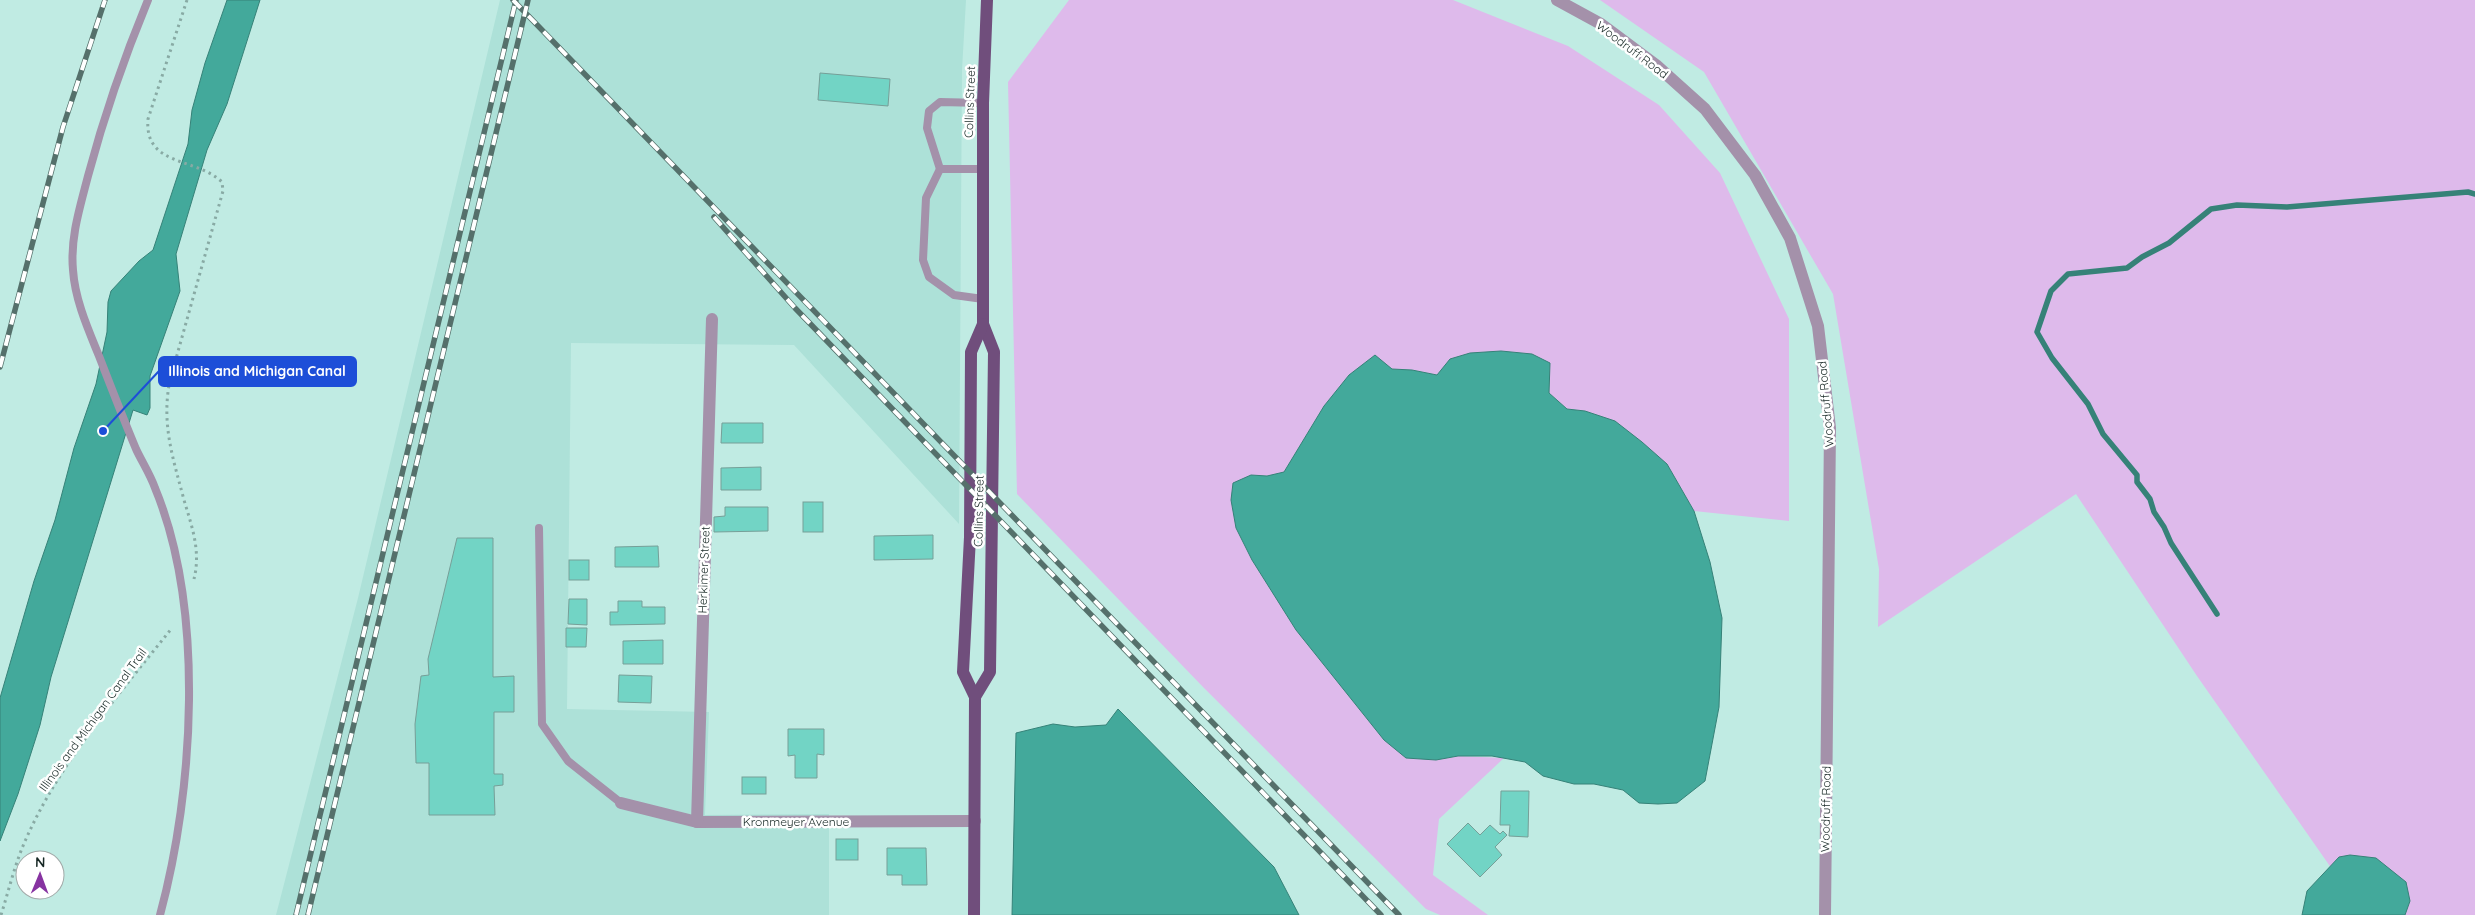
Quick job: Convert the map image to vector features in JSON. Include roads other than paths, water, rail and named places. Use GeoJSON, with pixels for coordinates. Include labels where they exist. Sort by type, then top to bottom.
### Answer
{"type":"FeatureCollection","features":[{"type":"Feature","properties":{"kind":"main road","name":"Collins Street"},"geometry":{"type":"LineString","coordinates":[[975,697],[990,672],[994,352],[983,324],[982,169],[988,0]]}},
{"type":"Feature","properties":{"kind":"main road","name":"Collins Street"},"geometry":{"type":"LineString","coordinates":[[974,915],[975,697],[964,672],[970,537],[971,352],[983,324]]}},
{"type":"Feature","properties":{"kind":"street","name":"Woodruff Road"},"geometry":{"type":"LineString","coordinates":[[1557,0],[1609,30],[1656,65],[1705,109],[1755,175],[1790,238],[1818,326],[1830,428],[1825,915]]}},
{"type":"Feature","properties":{"kind":"street","name":"Herkimer Street"},"geometry":{"type":"LineString","coordinates":[[697,822],[712,319]]}},
{"type":"Feature","properties":{"kind":"street","name":"Kronmeyer Avenue"},"geometry":{"type":"LineString","coordinates":[[621,803],[697,822],[975,821]]}},
{"type":"Feature","properties":{"kind":"lane"},"geometry":{"type":"LineString","coordinates":[[148,0],[122,62],[77,217],[73,243],[73,268],[76,290],[87,328],[137,451],[155,487],[174,542],[184,603],[188,663],[186,765],[177,842],[160,915]]}},
{"type":"Feature","properties":{"kind":"lane"},"geometry":{"type":"LineString","coordinates":[[983,103],[940,102],[929,111],[927,128],[940,169],[926,198],[923,260],[929,277],[954,295],[983,299]]}},
{"type":"Feature","properties":{"kind":"lane"},"geometry":{"type":"LineString","coordinates":[[940,169],[982,169]]}},
{"type":"Feature","properties":{"kind":"lane"},"geometry":{"type":"LineString","coordinates":[[539,528],[542,724],[568,761],[621,803]]}},
{"type":"Feature","properties":{"kind":"waterway"},"geometry":{"type":"LineString","coordinates":[[2217,614],[2171,543],[2164,527],[2154,512],[2150,499],[2137,482],[2137,475],[2103,434],[2088,404],[2052,358],[2037,332],[2051,291],[2068,274],[2127,268],[2142,257],[2169,243],[2211,209],[2237,205],[2287,207],[2468,192],[2475,194]]}},
{"type":"Feature","properties":{"kind":"railway"},"geometry":{"type":"LineString","coordinates":[[0,367],[63,127],[105,0]]}},
{"type":"Feature","properties":{"kind":"railway"},"geometry":{"type":"LineString","coordinates":[[513,0],[1399,915]]}},
{"type":"Feature","properties":{"kind":"railway"},"geometry":{"type":"LineString","coordinates":[[296,915],[516,0]]}},
{"type":"Feature","properties":{"kind":"railway"},"geometry":{"type":"LineString","coordinates":[[308,915],[528,0]]}},
{"type":"Feature","properties":{"kind":"railway"},"geometry":{"type":"LineString","coordinates":[[714,217],[795,308],[1381,915]]}},
{"type":"Feature","properties":{"kind":"place","name":"Illinois and Michigan Canal"},"geometry":{"type":"Point","coordinates":[103,431]}}]}
